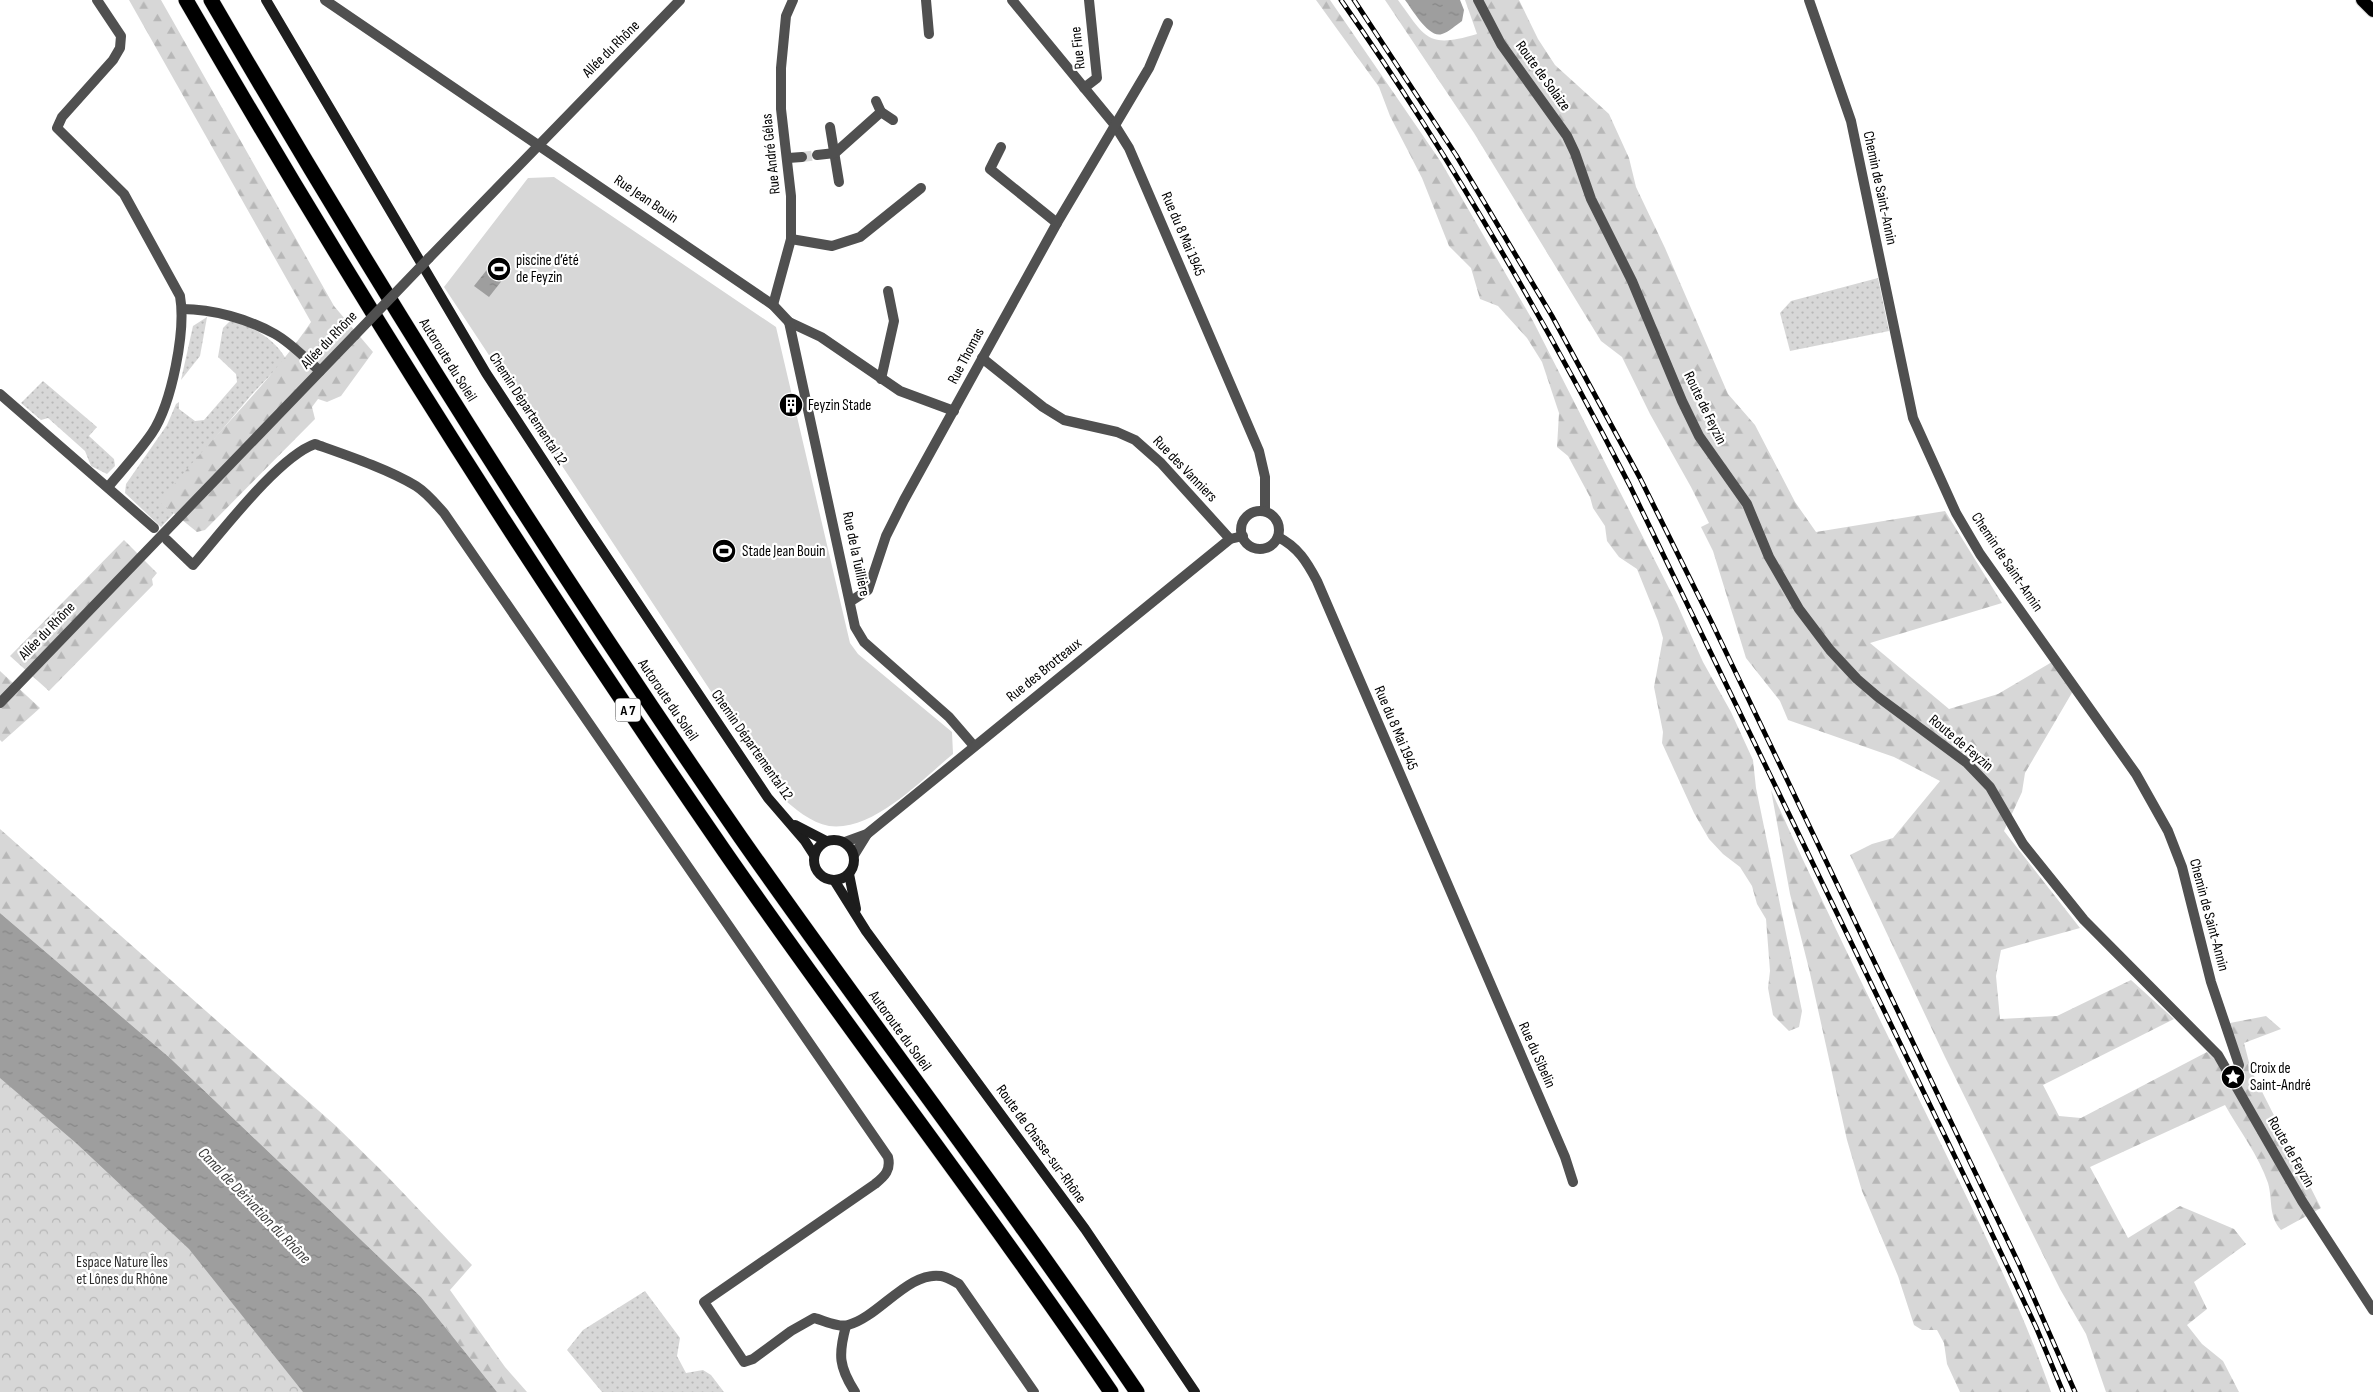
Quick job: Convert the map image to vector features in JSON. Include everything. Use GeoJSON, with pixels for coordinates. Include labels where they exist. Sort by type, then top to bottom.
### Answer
{"type":"FeatureCollection","features":[{"type":"Feature","properties":{"kind":"highway","name":"A 7"},"geometry":{"type":"LineString","coordinates":[[186,0],[302,197],[416,384],[612,686],[794,951],[1045,1297],[1110,1392]]}},
{"type":"Feature","properties":{"kind":"highway","name":"Autoroute du Soleil"},"geometry":{"type":"LineString","coordinates":[[211,0],[388,298],[498,473],[630,674],[803,926],[1063,1286],[1137,1392]]}},
{"type":"Feature","properties":{"kind":"main road","name":"Chemin Départemental 12"},"geometry":{"type":"LineString","coordinates":[[266,0],[486,373],[600,548],[768,798],[805,841],[814,855]]}},
{"type":"Feature","properties":{"kind":"main road"},"geometry":{"type":"LineString","coordinates":[[2362,0],[2373,11]]}},
{"type":"Feature","properties":{"kind":"main road","name":"Chemin Départemental 12"},"geometry":{"type":"LineString","coordinates":[[786,820],[826,841]]}},
{"type":"Feature","properties":{"kind":"main road"},"geometry":{"type":"LineString","coordinates":[[833,839],[845,842],[854,855],[855,862],[849,874],[834,880],[823,877],[818,873],[814,855],[821,844],[826,841],[833,839]]}},
{"type":"Feature","properties":{"kind":"main road","name":"Route de Chasse-sur-Rhône"},"geometry":{"type":"LineString","coordinates":[[849,874],[858,918]]}},
{"type":"Feature","properties":{"kind":"main road","name":"Route de Chasse-sur-Rhône"},"geometry":{"type":"LineString","coordinates":[[834,880],[858,918],[1085,1229],[1195,1392]]}},
{"type":"Feature","properties":{"kind":"street"},"geometry":{"type":"LineString","coordinates":[[97,0],[121,36],[120,48],[113,60],[62,117],[57,128],[124,194],[180,296],[182,309],[182,329],[164,410],[152,432],[108,487]]}},
{"type":"Feature","properties":{"kind":"street","name":"Rue Jean Bouin"},"geometry":{"type":"LineString","coordinates":[[325,0],[773,304],[789,322],[821,337],[900,391],[954,411]]}},
{"type":"Feature","properties":{"kind":"street","name":"Allée du Rhône"},"geometry":{"type":"LineString","coordinates":[[0,702],[538,144],[680,0]]}},
{"type":"Feature","properties":{"kind":"street","name":"Rue André Gélas"},"geometry":{"type":"LineString","coordinates":[[773,304],[791,239],[792,196],[781,109],[781,68],[786,16],[793,0]]}},
{"type":"Feature","properties":{"kind":"street"},"geometry":{"type":"LineString","coordinates":[[926,0],[929,34]]}},
{"type":"Feature","properties":{"kind":"street","name":"Rue du 8 Mai 1945"},"geometry":{"type":"LineString","coordinates":[[1012,0],[1114,124],[1130,148],[1259,451],[1265,476],[1265,511]]}},
{"type":"Feature","properties":{"kind":"street","name":"Rue Fine"},"geometry":{"type":"LineString","coordinates":[[1084,88],[1096,78],[1089,0]]}},
{"type":"Feature","properties":{"kind":"street","name":"Route de Solaize"},"geometry":{"type":"LineString","coordinates":[[1478,0],[1501,44],[1567,136],[1582,171]]}},
{"type":"Feature","properties":{"kind":"street","name":"Chemin de Saint-Annin"},"geometry":{"type":"LineString","coordinates":[[1809,0],[1851,121],[1913,418],[1956,513],[1980,554],[2136,774],[2168,831],[2182,867],[2211,982],[2239,1065],[2233,1080]]}},
{"type":"Feature","properties":{"kind":"street","name":"Rue Thomas"},"geometry":{"type":"LineString","coordinates":[[851,601],[868,590],[886,536],[1057,223],[1114,124],[1149,68],[1168,23]]}},
{"type":"Feature","properties":{"kind":"street"},"geometry":{"type":"LineString","coordinates":[[876,102],[881,112],[893,120]]}},
{"type":"Feature","properties":{"kind":"street"},"geometry":{"type":"LineString","coordinates":[[817,155],[835,153],[881,112]]}},
{"type":"Feature","properties":{"kind":"street"},"geometry":{"type":"LineString","coordinates":[[830,127],[839,182]]}},
{"type":"Feature","properties":{"kind":"street"},"geometry":{"type":"LineString","coordinates":[[1001,147],[990,169],[1057,223]]}},
{"type":"Feature","properties":{"kind":"street"},"geometry":{"type":"LineString","coordinates":[[788,158],[802,157]]}},
{"type":"Feature","properties":{"kind":"street","name":"Route de Feyzin"},"geometry":{"type":"LineString","coordinates":[[1582,171],[1591,200],[1632,281],[1682,401],[1699,436],[1746,504],[1770,557],[1804,615],[1830,650],[1857,679],[1967,764],[1990,787],[2023,844],[2072,906],[2214,1051],[2233,1080],[2302,1201],[2373,1310]]}},
{"type":"Feature","properties":{"kind":"street"},"geometry":{"type":"LineString","coordinates":[[791,239],[832,246],[860,237],[921,188]]}},
{"type":"Feature","properties":{"kind":"street"},"geometry":{"type":"LineString","coordinates":[[881,379],[894,320],[888,291]]}},
{"type":"Feature","properties":{"kind":"street"},"geometry":{"type":"LineString","coordinates":[[182,309],[200,309],[249,322],[276,334],[320,371]]}},
{"type":"Feature","properties":{"kind":"street","name":"Rue de la Tuillière"},"geometry":{"type":"LineString","coordinates":[[789,322],[851,601],[855,627],[864,642],[948,717],[974,746]]}},
{"type":"Feature","properties":{"kind":"street","name":"Rue des Vanniers"},"geometry":{"type":"LineString","coordinates":[[982,358],[1043,407],[1064,420],[1117,432],[1135,440],[1148,450],[1230,539]]}},
{"type":"Feature","properties":{"kind":"street"},"geometry":{"type":"LineString","coordinates":[[0,394],[154,528]]}},
{"type":"Feature","properties":{"kind":"street"},"geometry":{"type":"LineString","coordinates":[[167,540],[193,565],[280,468],[303,448],[315,444],[394,476],[416,486],[429,495],[444,513],[888,1157],[890,1166],[884,1176],[704,1302],[744,1362],[753,1359],[790,1331],[814,1318],[846,1326],[862,1320],[909,1286],[929,1276],[943,1276],[959,1284],[1034,1392]]}},
{"type":"Feature","properties":{"kind":"street"},"geometry":{"type":"LineString","coordinates":[[1265,511],[1270,513],[1277,521],[1278,537],[1269,546],[1258,548],[1248,544],[1242,536],[1245,519],[1253,512],[1265,511]]}},
{"type":"Feature","properties":{"kind":"street","name":"Rue des Brotteaux"},"geometry":{"type":"LineString","coordinates":[[854,855],[867,834],[974,746],[1230,539],[1242,536]]}},
{"type":"Feature","properties":{"kind":"street","name":"Rue du 8 Mai 1945"},"geometry":{"type":"LineString","coordinates":[[1278,537],[1296,549],[1306,561],[1317,581],[1471,942]]}},
{"type":"Feature","properties":{"kind":"street","name":"Rue des Brotteaux"},"geometry":{"type":"LineString","coordinates":[[845,842],[867,834]]}},
{"type":"Feature","properties":{"kind":"street","name":"Rue du Sibelin"},"geometry":{"type":"LineString","coordinates":[[1471,942],[1566,1157],[1573,1182]]}},
{"type":"Feature","properties":{"kind":"street"},"geometry":{"type":"LineString","coordinates":[[846,1326],[840,1347],[843,1372],[855,1392]]}},
{"type":"Feature","properties":{"kind":"green space"},"geometry":{"type":"Polygon","coordinates":[[[129,0],[161,0],[334,306],[373,352],[341,396],[327,402],[318,399],[312,407],[315,419],[205,530],[197,532],[160,502],[178,479],[276,369],[311,322],[129,0]]]}},
{"type":"Feature","properties":{"kind":"green space"},"geometry":{"type":"Polygon","coordinates":[[[1316,0],[1330,0],[1441,162],[1533,321],[1677,604],[1703,662],[1731,712],[1753,760],[1756,788],[1802,1011],[1799,1027],[1789,1031],[1773,1015],[1768,988],[1770,971],[1766,919],[1757,904],[1752,886],[1740,867],[1723,854],[1709,839],[1694,813],[1662,743],[1663,732],[1654,687],[1663,638],[1658,621],[1637,569],[1619,557],[1607,541],[1605,526],[1593,508],[1590,497],[1568,456],[1557,447],[1559,413],[1542,362],[1527,338],[1498,306],[1480,299],[1471,268],[1449,246],[1422,178],[1390,116],[1379,87],[1316,0]]]}},
{"type":"Feature","properties":{"kind":"green space"},"geometry":{"type":"Polygon","coordinates":[[[1385,0],[1398,0],[1415,23],[1429,37],[1437,40],[1448,40],[1477,34],[1465,0],[1519,0],[1538,39],[1555,65],[1609,114],[1629,158],[1636,187],[1665,248],[1728,394],[1755,425],[1795,502],[1816,532],[1945,511],[2002,603],[1870,643],[1949,709],[1998,694],[2052,662],[2073,691],[2025,773],[2022,792],[2004,831],[2080,928],[2001,950],[1996,976],[2000,1019],[2057,1016],[2131,980],[2174,1019],[2043,1085],[2059,1116],[2081,1118],[2207,1052],[2218,1062],[2240,1074],[2225,1037],[2230,1023],[2266,1016],[2281,1029],[2244,1043],[2251,1070],[2321,1208],[2281,1230],[2272,1213],[2268,1183],[2264,1173],[2225,1105],[2090,1167],[2128,1238],[2180,1206],[2234,1229],[2246,1244],[2194,1282],[2207,1309],[2187,1325],[2202,1344],[2223,1361],[2239,1392],[2106,1392],[2086,1334],[2060,1289],[1945,1057],[1850,855],[1872,844],[1893,838],[1940,781],[1894,757],[1788,720],[1780,701],[1746,658],[1713,551],[1701,527],[1709,523],[1650,414],[1622,357],[1601,341],[1474,133],[1385,0]]]}},
{"type":"Feature","properties":{"kind":"green space","name":"Stade Jean Bouin"},"geometry":{"type":"Polygon","coordinates":[[[554,177],[776,327],[850,643],[858,654],[952,732],[953,754],[896,802],[879,813],[846,826],[829,826],[809,818],[780,796],[444,287],[528,178],[554,177]]]}},
{"type":"Feature","properties":{"kind":"green space"},"geometry":{"type":"Polygon","coordinates":[[[1878,278],[1889,331],[1790,351],[1780,313],[1791,301],[1878,278]]]}},
{"type":"Feature","properties":{"kind":"green space"},"geometry":{"type":"Polygon","coordinates":[[[207,317],[200,356],[181,380],[193,326],[207,317]]]}},
{"type":"Feature","properties":{"kind":"green space"},"geometry":{"type":"Polygon","coordinates":[[[231,320],[262,334],[281,351],[286,359],[253,393],[161,502],[174,513],[161,527],[125,493],[126,484],[167,425],[176,404],[179,402],[179,409],[195,421],[204,420],[237,382],[236,374],[218,357],[223,328],[231,320]]]}},
{"type":"Feature","properties":{"kind":"green space"},"geometry":{"type":"Polygon","coordinates":[[[43,381],[97,427],[89,436],[114,459],[115,466],[107,474],[91,466],[85,451],[48,418],[41,420],[21,403],[43,381]]]}},
{"type":"Feature","properties":{"kind":"green space"},"geometry":{"type":"Polygon","coordinates":[[[124,540],[157,573],[152,579],[153,585],[49,691],[10,656],[124,540]]]}},
{"type":"Feature","properties":{"kind":"green space"},"geometry":{"type":"Polygon","coordinates":[[[0,671],[40,708],[2,742],[0,740],[0,671]]]}},
{"type":"Feature","properties":{"kind":"green space"},"geometry":{"type":"Polygon","coordinates":[[[1771,790],[2000,1268],[2040,1360],[2051,1392],[1960,1392],[1947,1364],[1944,1343],[1937,1330],[1922,1330],[1914,1325],[1898,1276],[1862,1191],[1847,1140],[1809,969],[1790,894],[1771,790]]]}},
{"type":"Feature","properties":{"kind":"green space"},"geometry":{"type":"Polygon","coordinates":[[[0,829],[336,1126],[472,1265],[450,1290],[505,1367],[527,1392],[497,1392],[421,1297],[170,1058],[0,913],[0,829]]]}},
{"type":"Feature","properties":{"kind":"green space","name":"Espace Nature Îles et Lônes du Rhône"},"geometry":{"type":"Polygon","coordinates":[[[0,1001],[392,1392],[0,1392],[0,1001]]]}},
{"type":"Feature","properties":{"kind":"green space"},"geometry":{"type":"Polygon","coordinates":[[[645,1291],[680,1338],[677,1356],[686,1373],[703,1370],[711,1375],[724,1392],[602,1392],[567,1350],[583,1330],[645,1291]]]}},
{"type":"Feature","properties":{"kind":"water"},"geometry":{"type":"Polygon","coordinates":[[[1405,0],[1460,0],[1464,10],[1462,21],[1447,32],[1437,34],[1426,28],[1405,0]]]}},
{"type":"Feature","properties":{"kind":"water"},"geometry":{"type":"Polygon","coordinates":[[[497,257],[511,269],[489,297],[474,286],[497,257]]]}},
{"type":"Feature","properties":{"kind":"water","name":"Canal de Dérivation du Rhône"},"geometry":{"type":"Polygon","coordinates":[[[0,913],[170,1058],[421,1297],[497,1392],[303,1392],[189,1249],[76,1143],[0,1078],[0,913]]]}},
{"type":"Feature","properties":{"kind":"tunnel"},"geometry":{"type":"LineString","coordinates":[[802,157],[817,155]]}},
{"type":"Feature","properties":{"kind":"railway"},"geometry":{"type":"LineString","coordinates":[[1341,0],[1419,117],[1493,237],[1529,298],[1629,484],[1974,1196],[2036,1327],[2063,1392]]}},
{"type":"Feature","properties":{"kind":"railway"},"geometry":{"type":"LineString","coordinates":[[1354,0],[1456,155],[1552,316],[1640,478],[1712,623],[2019,1264],[2075,1392]]}},
{"type":"Feature","properties":{"kind":"place","name":"piscine d’été de Feyzin"},"geometry":{"type":"Point","coordinates":[499,269]}},
{"type":"Feature","properties":{"kind":"place","name":"Feyzin Stade"},"geometry":{"type":"Point","coordinates":[791,405]}},
{"type":"Feature","properties":{"kind":"place","name":"Stade Jean Bouin"},"geometry":{"type":"Point","coordinates":[724,551]}},
{"type":"Feature","properties":{"kind":"place","name":"Croix de Saint-André"},"geometry":{"type":"Point","coordinates":[2233,1077]}}]}
